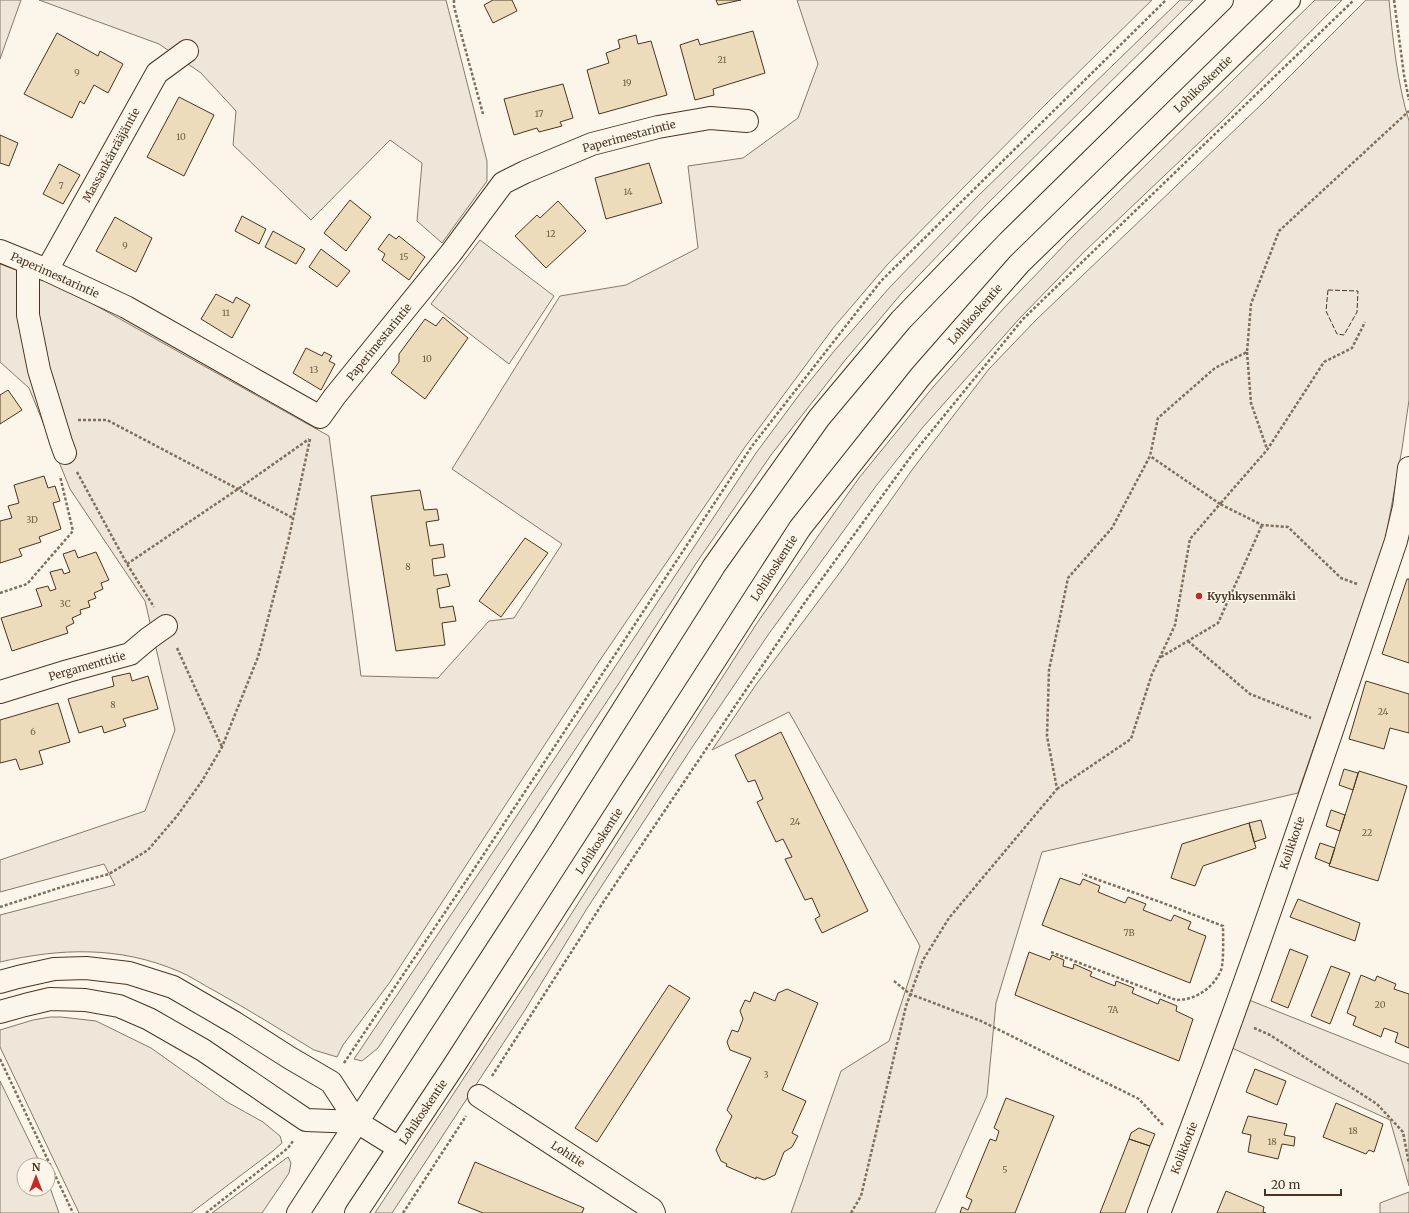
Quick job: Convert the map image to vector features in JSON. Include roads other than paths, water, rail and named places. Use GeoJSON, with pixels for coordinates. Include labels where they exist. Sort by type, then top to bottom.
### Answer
{"type":"FeatureCollection","features":[{"type":"Feature","properties":{"kind":"main road"},"geometry":{"type":"LineString","coordinates":[[298,1213],[542,838],[714,566],[819,418],[901,320],[998,220],[1222,0]]}},
{"type":"Feature","properties":{"kind":"main road","name":"Lohikoskentie"},"geometry":{"type":"LineString","coordinates":[[356,1213],[462,1054],[800,528],[920,377],[1019,264],[1290,0]]}},
{"type":"Feature","properties":{"kind":"main road","name":"Massankärrääjäntie"},"geometry":{"type":"LineString","coordinates":[[67,456],[61,442],[40,370],[28,315],[37,266],[157,73],[187,51]]}},
{"type":"Feature","properties":{"kind":"main road","name":"Paperimestarintie"},"geometry":{"type":"LineString","coordinates":[[0,251],[37,266],[126,307],[320,417],[335,396],[451,253],[503,183],[525,172],[592,144],[658,127],[710,118],[747,121]]}},
{"type":"Feature","properties":{"kind":"main road","name":"Kolikkotie"},"geometry":{"type":"LineString","coordinates":[[1158,1213],[1189,1135],[1231,1019],[1396,541],[1404,507],[1409,468]]}},
{"type":"Feature","properties":{"kind":"main road","name":"Pergamenttitie"},"geometry":{"type":"LineString","coordinates":[[0,692],[130,654],[166,626]]}},
{"type":"Feature","properties":{"kind":"main road"},"geometry":{"type":"LineString","coordinates":[[0,982],[54,969],[86,968],[129,973],[173,987],[236,1022],[290,1058],[331,1082],[357,1122],[398,1148]]}},
{"type":"Feature","properties":{"kind":"main road"},"geometry":{"type":"LineString","coordinates":[[0,1012],[50,999],[86,1000],[119,1006],[149,1019],[203,1050],[306,1120],[357,1122]]}},
{"type":"Feature","properties":{"kind":"main road","name":"Lohitie"},"geometry":{"type":"LineString","coordinates":[[476,1101],[652,1209],[654,1213]]}},
{"type":"Feature","properties":{"kind":"place","name":"Kyyhkysenmäki"},"geometry":{"type":"Point","coordinates":[1199,596]}}]}
